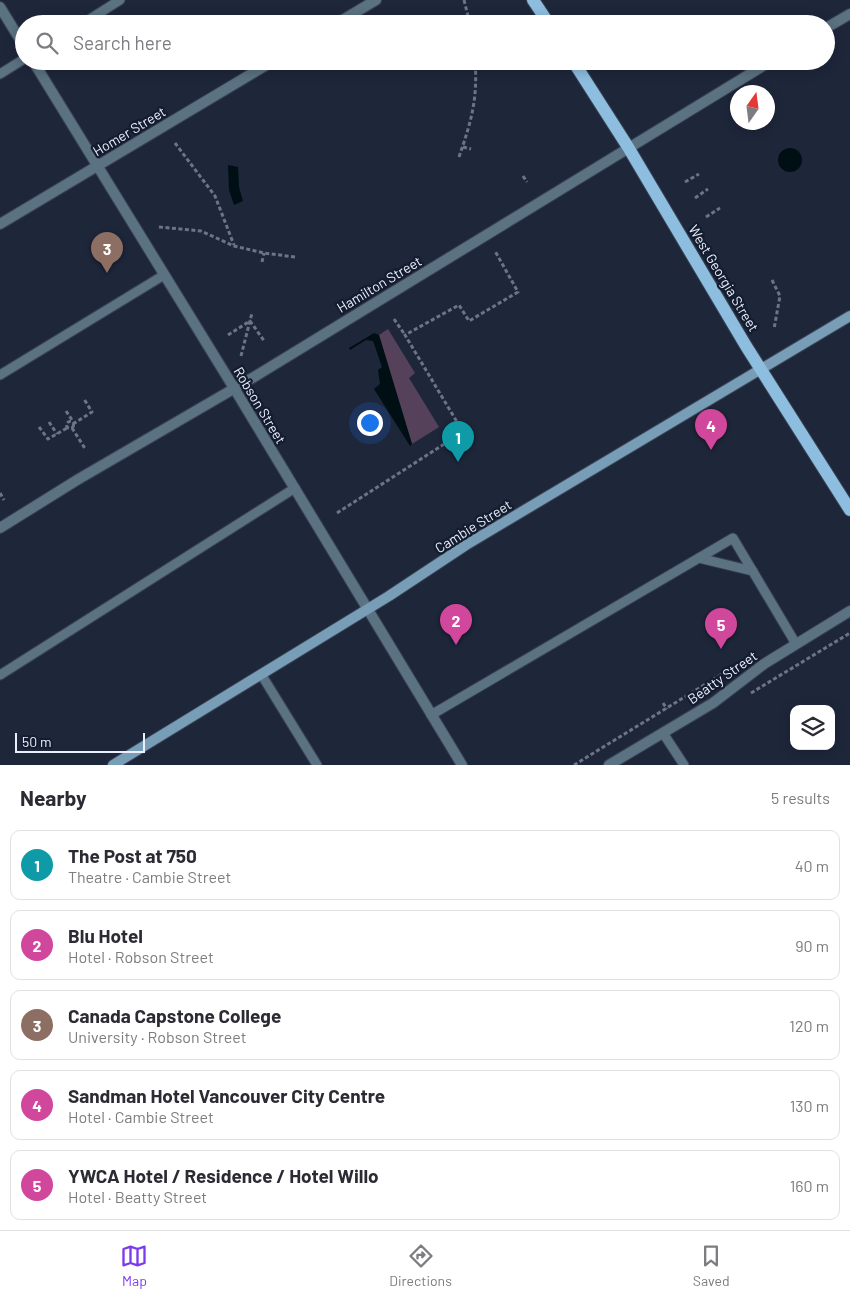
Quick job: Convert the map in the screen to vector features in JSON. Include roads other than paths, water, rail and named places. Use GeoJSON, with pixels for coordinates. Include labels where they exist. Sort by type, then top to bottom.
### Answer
{"type":"FeatureCollection","features":[{"type":"Feature","properties":{"kind":"main road"},"geometry":{"type":"LineString","coordinates":[[533,0],[542,15]]}},
{"type":"Feature","properties":{"kind":"main road","name":"West Georgia Street"},"geometry":{"type":"LineString","coordinates":[[578,70],[628,147],[762,369],[850,510]]}},
{"type":"Feature","properties":{"kind":"main road","name":"Cambie Street"},"geometry":{"type":"LineString","coordinates":[[113,765],[389,596],[466,545],[850,316]]}},
{"type":"Feature","properties":{"kind":"street"},"geometry":{"type":"LineString","coordinates":[[351,15],[376,0]]}},
{"type":"Feature","properties":{"kind":"street"},"geometry":{"type":"LineString","coordinates":[[0,7],[15,31]]}},
{"type":"Feature","properties":{"kind":"street"},"geometry":{"type":"LineString","coordinates":[[835,23],[850,14]]}},
{"type":"Feature","properties":{"kind":"street","name":"Robson Street"},"geometry":{"type":"LineString","coordinates":[[38,70],[462,765]]}},
{"type":"Feature","properties":{"kind":"street","name":"Homer Street"},"geometry":{"type":"LineString","coordinates":[[0,224],[258,70]]}},
{"type":"Feature","properties":{"kind":"street","name":"Hamilton Street"},"geometry":{"type":"LineString","coordinates":[[0,528],[234,388],[756,70]]}},
{"type":"Feature","properties":{"kind":"street","name":"Beatty Street"},"geometry":{"type":"LineString","coordinates":[[610,765],[713,703],[764,664],[850,611]]}},
{"type":"Feature","properties":{"kind":"lane"},"geometry":{"type":"LineString","coordinates":[[96,15],[120,0]]}},
{"type":"Feature","properties":{"kind":"lane"},"geometry":{"type":"LineString","coordinates":[[0,74],[15,65]]}},
{"type":"Feature","properties":{"kind":"lane"},"geometry":{"type":"LineString","coordinates":[[0,375],[164,275]]}},
{"type":"Feature","properties":{"kind":"lane"},"geometry":{"type":"LineString","coordinates":[[0,675],[294,488]]}},
{"type":"Feature","properties":{"kind":"lane"},"geometry":{"type":"LineString","coordinates":[[431,715],[734,538],[796,644]]}},
{"type":"Feature","properties":{"kind":"lane"},"geometry":{"type":"LineString","coordinates":[[699,558],[753,571]]}},
{"type":"Feature","properties":{"kind":"lane"},"geometry":{"type":"LineString","coordinates":[[261,674],[317,765]]}},
{"type":"Feature","properties":{"kind":"lane"},"geometry":{"type":"LineString","coordinates":[[663,733],[684,765]]}},
{"type":"Feature","properties":{"kind":"place","name":"Canada Capstone College"},"geometry":{"type":"Point","coordinates":[107,273]}},
{"type":"Feature","properties":{"kind":"place","name":"Sandman Hotel Vancouver City Centre"},"geometry":{"type":"Point","coordinates":[711,450]}},
{"type":"Feature","properties":{"kind":"place","name":"The Post at 750"},"geometry":{"type":"Point","coordinates":[458,462]}},
{"type":"Feature","properties":{"kind":"place","name":"Blu Hotel"},"geometry":{"type":"Point","coordinates":[456,645]}},
{"type":"Feature","properties":{"kind":"place","name":"YWCA Hotel / Residence / Hotel Willo"},"geometry":{"type":"Point","coordinates":[721,649]}}]}
